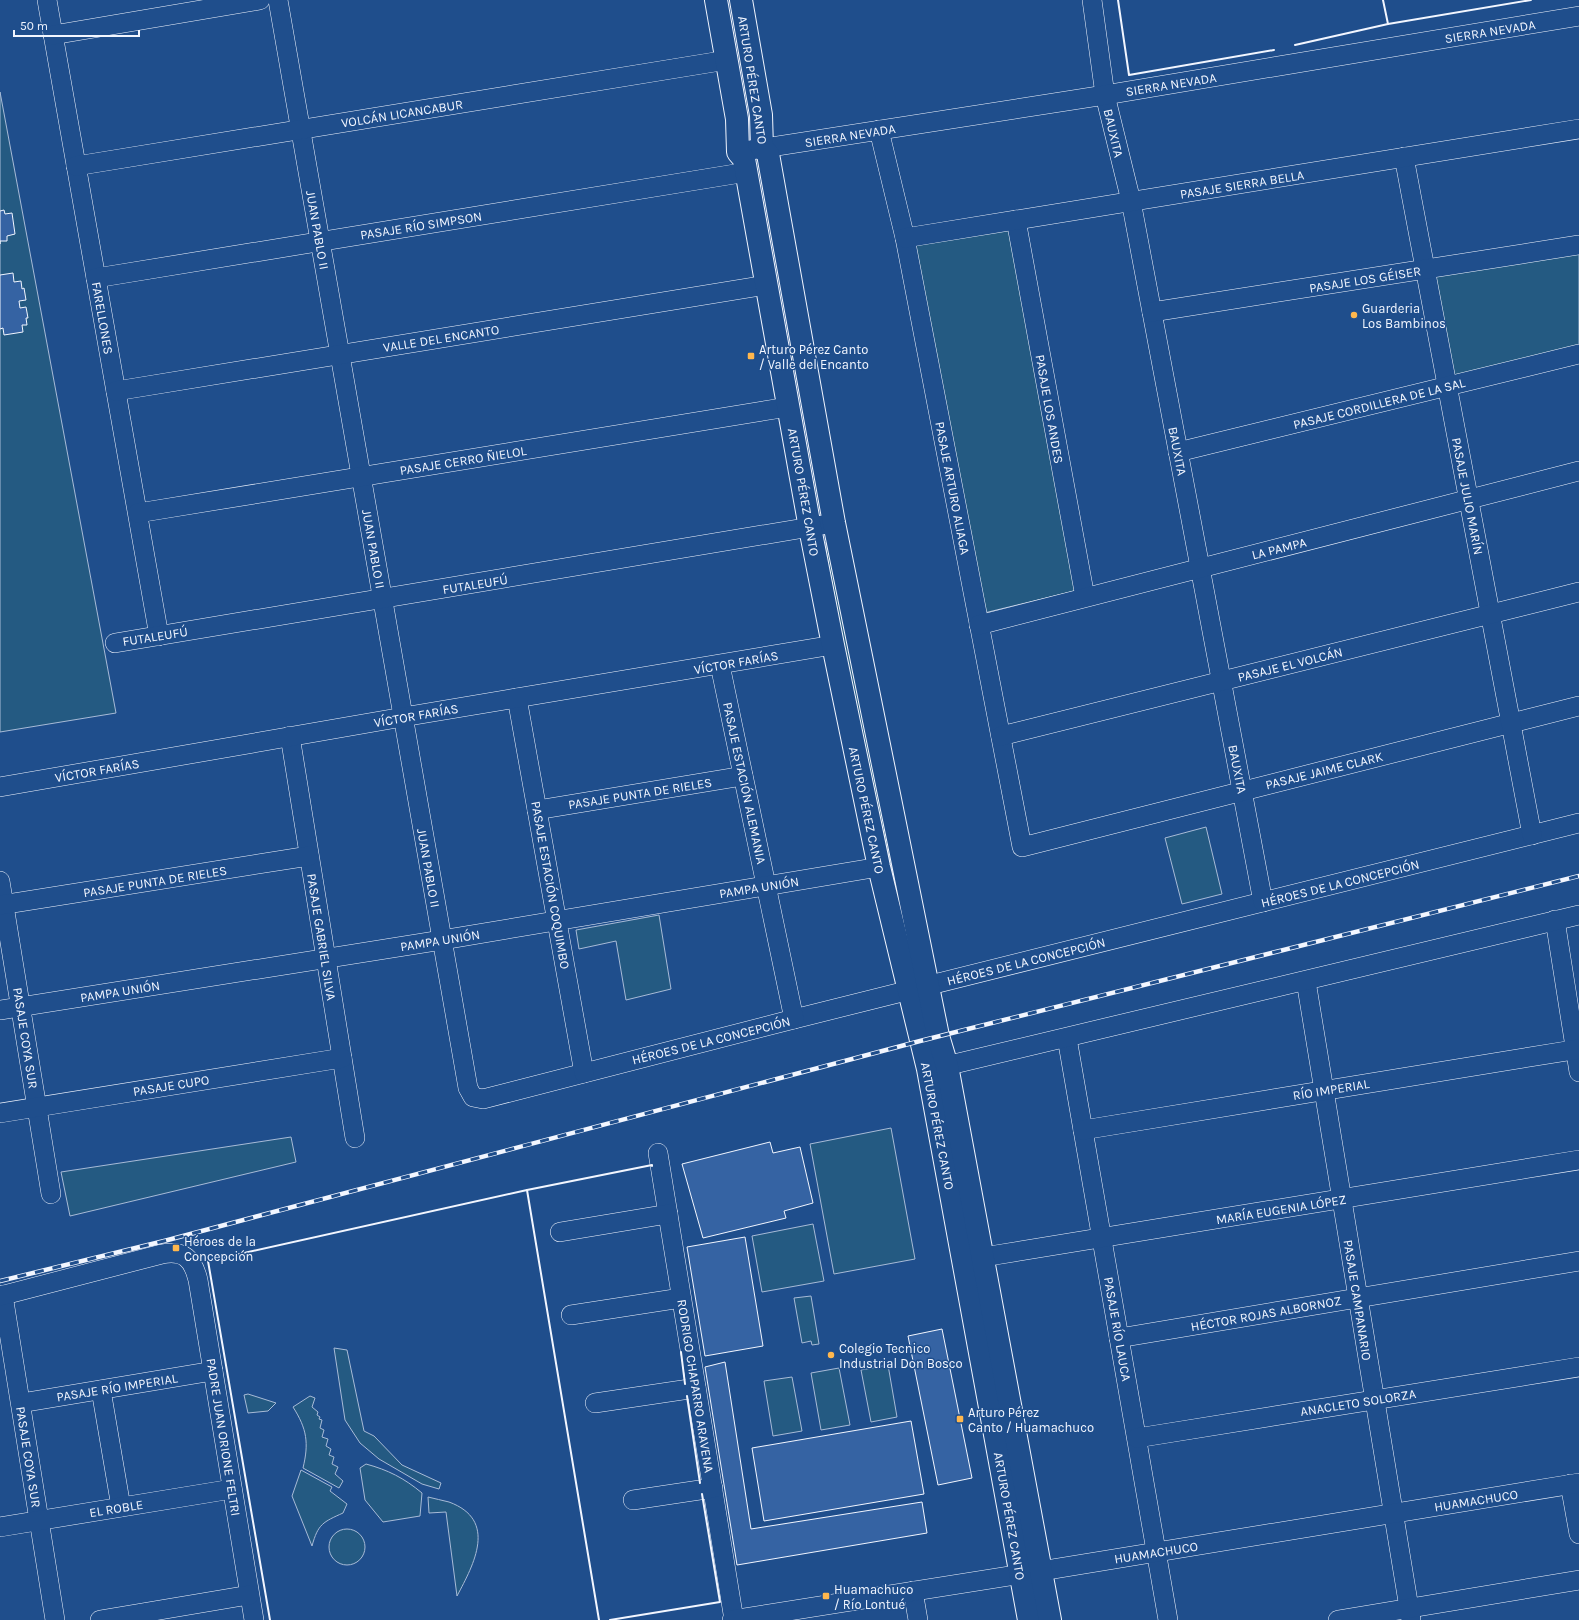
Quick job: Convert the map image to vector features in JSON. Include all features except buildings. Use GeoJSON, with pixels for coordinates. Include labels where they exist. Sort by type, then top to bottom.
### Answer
{"type":"FeatureCollection","features":[{"type":"Feature","properties":{"kind":"main road","name":"ARTURO PÉREZ CANTO"},"geometry":{"type":"LineString","coordinates":[[716,0],[737,118],[738,152],[744,159],[747,172],[788,407],[833,645],[879,867],[918,988]]}},
{"type":"Feature","properties":{"kind":"main road","name":"ARTURO PÉREZ CANTO"},"geometry":{"type":"LineString","coordinates":[[740,0],[761,115],[762,148],[768,154],[918,988],[983,1257],[1031,1572],[1029,1620]]}},
{"type":"Feature","properties":{"kind":"main road","name":"ARTURO PÉREZ CANTO"},"geometry":{"type":"LineString","coordinates":[[937,1068],[1031,1572],[1050,1620]]}},
{"type":"Feature","properties":{"kind":"street","name":"FARELLONES"},"geometry":{"type":"LineString","coordinates":[[47,0],[159,636]]}},
{"type":"Feature","properties":{"kind":"street"},"geometry":{"type":"LineString","coordinates":[[53,35],[260,0]]}},
{"type":"Feature","properties":{"kind":"street","name":"JUAN PABLO II"},"geometry":{"type":"LineString","coordinates":[[278,0],[468,1088],[473,1096]]}},
{"type":"Feature","properties":{"kind":"street","name":"BAUXITA"},"geometry":{"type":"LineString","coordinates":[[1092,0],[1105,95],[1131,202],[1263,902]]}},
{"type":"Feature","properties":{"kind":"street","name":"SIERRA NEVADA"},"geometry":{"type":"LineString","coordinates":[[738,152],[1105,95],[1579,16]]}},
{"type":"Feature","properties":{"kind":"street","name":"VOLCÁN LICANCABUR"},"geometry":{"type":"LineString","coordinates":[[76,166],[727,60]]}},
{"type":"Feature","properties":{"kind":"street","name":"PASAJE SIERRA BELLA"},"geometry":{"type":"LineString","coordinates":[[905,238],[1579,129]]}},
{"type":"Feature","properties":{"kind":"street","name":"PASAJE ARTURO ALIAGA"},"geometry":{"type":"LineString","coordinates":[[879,130],[905,238],[1022,847]]}},
{"type":"Feature","properties":{"kind":"street","name":"PASAJE JULIO MARÍN"},"geometry":{"type":"LineString","coordinates":[[1404,157],[1532,835]]}},
{"type":"Feature","properties":{"kind":"street","name":"PASAJE RÍO SIMPSON"},"geometry":{"type":"LineString","coordinates":[[96,278],[747,172]]}},
{"type":"Feature","properties":{"kind":"street","name":"PASAJE LOS ANDES"},"geometry":{"type":"LineString","coordinates":[[1016,220],[1085,597]]}},
{"type":"Feature","properties":{"kind":"street","name":"PASAJE LOS GÉISER"},"geometry":{"type":"LineString","coordinates":[[1152,312],[1579,245]]}},
{"type":"Feature","properties":{"kind":"street","name":"VALLE DEL ENCANTO"},"geometry":{"type":"LineString","coordinates":[[116,391],[767,285]]}},
{"type":"Feature","properties":{"kind":"street","name":"PASAJE CORDILLERA DE LA SAL"},"geometry":{"type":"LineString","coordinates":[[1178,452],[1579,354]]}},
{"type":"Feature","properties":{"kind":"street","name":"PASAJE CERRO ÑIELOL"},"geometry":{"type":"LineString","coordinates":[[138,513],[788,407]]}},
{"type":"Feature","properties":{"kind":"street","name":"LA PAMPA"},"geometry":{"type":"LineString","coordinates":[[979,624],[1579,471]]}},
{"type":"Feature","properties":{"kind":"street","name":"FUTALEUFÚ"},"geometry":{"type":"LineString","coordinates":[[115,643],[834,523]]}},
{"type":"Feature","properties":{"kind":"street","name":"PASAJE EL VOLCÁN"},"geometry":{"type":"LineString","coordinates":[[1001,736],[1579,592]]}},
{"type":"Feature","properties":{"kind":"street","name":"VÍCTOR FARÍAS"},"geometry":{"type":"LineString","coordinates":[[0,787],[290,736],[833,645]]}},
{"type":"Feature","properties":{"kind":"street","name":"PASAJE ESTACIÓN ALEMANIA"},"geometry":{"type":"LineString","coordinates":[[720,665],[794,1019]]}},
{"type":"Feature","properties":{"kind":"street","name":"PASAJE ESTACIÓN COQUIMBO"},"geometry":{"type":"LineString","coordinates":[[517,698],[584,1073]]}},
{"type":"Feature","properties":{"kind":"street","name":"PASAJE JAIME CLARK"},"geometry":{"type":"LineString","coordinates":[[1022,847],[1242,790],[1579,706]]}},
{"type":"Feature","properties":{"kind":"street","name":"PASAJE GABRIEL SILVA"},"geometry":{"type":"LineString","coordinates":[[290,736],[355,1138]]}},
{"type":"Feature","properties":{"kind":"street","name":"PASAJE PUNTA DE RIELES"},"geometry":{"type":"LineString","coordinates":[[537,810],[743,776]]}},
{"type":"Feature","properties":{"kind":"street","name":"HÉROES DE LA CONCEPCIÓN"},"geometry":{"type":"LineString","coordinates":[[473,1096],[483,1099],[794,1019],[1579,823]]}},
{"type":"Feature","properties":{"kind":"street","name":"PASAJE PUNTA DE RIELES"},"geometry":{"type":"LineString","coordinates":[[2,905],[309,856]]}},
{"type":"Feature","properties":{"kind":"street","name":"PAMPA UNIÓN"},"geometry":{"type":"LineString","coordinates":[[0,1010],[442,940],[879,867]]}},
{"type":"Feature","properties":{"kind":"street","name":"PASAJE COYA SUR"},"geometry":{"type":"LineString","coordinates":[[0,881],[2,905],[51,1194]]}},
{"type":"Feature","properties":{"kind":"street"},"geometry":{"type":"LineString","coordinates":[[937,1068],[1579,915]]}},
{"type":"Feature","properties":{"kind":"street"},"geometry":{"type":"LineString","coordinates":[[1555,920],[1577,1049],[1579,1072]]}},
{"type":"Feature","properties":{"kind":"street","name":"PASAJE CAMPANARIO"},"geometry":{"type":"LineString","coordinates":[[1306,980],[1410,1614]]}},
{"type":"Feature","properties":{"kind":"street","name":"PASAJE RÍO LAUCA"},"geometry":{"type":"LineString","coordinates":[[1067,1038],[1168,1620]]}},
{"type":"Feature","properties":{"kind":"street","name":"RÍO IMPERIAL"},"geometry":{"type":"LineString","coordinates":[[1083,1130],[1577,1049]]}},
{"type":"Feature","properties":{"kind":"street","name":"PASAJE CUPO"},"geometry":{"type":"LineString","coordinates":[[0,1113],[342,1058]]}},
{"type":"Feature","properties":{"kind":"street","name":"RODRIGO CHAPARRO ARAVENA"},"geometry":{"type":"LineString","coordinates":[[658,1153],[733,1620]]}},
{"type":"Feature","properties":{"kind":"street","name":"MARÍA EUGENIA LÓPEZ"},"geometry":{"type":"LineString","coordinates":[[983,1257],[1102,1239],[1579,1160]]}},
{"type":"Feature","properties":{"kind":"street"},"geometry":{"type":"LineString","coordinates":[[560,1232],[668,1214]]}},
{"type":"Feature","properties":{"kind":"street","name":"PADRE JUAN ORIONE FELTRI"},"geometry":{"type":"LineString","coordinates":[[2,1295],[162,1254],[176,1252],[187,1257],[196,1271],[198,1280],[254,1620]]}},
{"type":"Feature","properties":{"kind":"street","name":"HÉCTOR ROJAS ALBORNOZ"},"geometry":{"type":"LineString","coordinates":[[1119,1338],[1579,1261]]}},
{"type":"Feature","properties":{"kind":"street","name":"PASAJE COYA SUR"},"geometry":{"type":"LineString","coordinates":[[2,1295],[21,1403],[55,1620]]}},
{"type":"Feature","properties":{"kind":"street"},"geometry":{"type":"LineString","coordinates":[[571,1315],[681,1298]]}},
{"type":"Feature","properties":{"kind":"street","name":"ANACLETO SOLORZA"},"geometry":{"type":"LineString","coordinates":[[1136,1438],[1579,1366]]}},
{"type":"Feature","properties":{"kind":"street","name":"PASAJE RÍO IMPERIAL"},"geometry":{"type":"LineString","coordinates":[[21,1403],[213,1371]]}},
{"type":"Feature","properties":{"kind":"street"},"geometry":{"type":"LineString","coordinates":[[595,1403],[696,1388]]}},
{"type":"Feature","properties":{"kind":"street"},"geometry":{"type":"LineString","coordinates":[[101,1390],[121,1507]]}},
{"type":"Feature","properties":{"kind":"street"},"geometry":{"type":"LineString","coordinates":[[1575,1484],[1579,1534]]}},
{"type":"Feature","properties":{"kind":"street","name":"HUAMACHUCO"},"geometry":{"type":"LineString","coordinates":[[733,1620],[811,1614],[913,1591],[1575,1484]]}},
{"type":"Feature","properties":{"kind":"street"},"geometry":{"type":"LineString","coordinates":[[633,1500],[713,1488]]}},
{"type":"Feature","properties":{"kind":"street","name":"EL ROBLE"},"geometry":{"type":"LineString","coordinates":[[0,1526],[232,1489]]}},
{"type":"Feature","properties":{"kind":"street"},"geometry":{"type":"LineString","coordinates":[[1338,1620],[1410,1614],[1579,1580]]}},
{"type":"Feature","properties":{"kind":"street"},"geometry":{"type":"LineString","coordinates":[[913,1591],[918,1620]]}},
{"type":"Feature","properties":{"kind":"street"},"geometry":{"type":"LineString","coordinates":[[100,1620],[137,1617],[249,1594]]}},
{"type":"Feature","properties":{"kind":"shaded area"},"geometry":{"type":"Polygon","coordinates":[[[0,92],[116,713],[0,732],[0,92]]]}},
{"type":"Feature","properties":{"kind":"shaded area"},"geometry":{"type":"Polygon","coordinates":[[[1014,225],[1083,589],[980,614],[912,240],[1014,225]]]}},
{"type":"Feature","properties":{"kind":"shaded area"},"geometry":{"type":"Polygon","coordinates":[[[1579,248],[1579,348],[1451,380],[1431,271],[1579,248]]]}},
{"type":"Feature","properties":{"kind":"shaded area"},"geometry":{"type":"Polygon","coordinates":[[[830,540],[901,907],[870,774],[843,640],[826,550],[826,542],[830,540]]]}},
{"type":"Feature","properties":{"kind":"shaded area"},"geometry":{"type":"Polygon","coordinates":[[[1206,827],[1222,894],[1182,904],[1165,838],[1206,827]]]}},
{"type":"Feature","properties":{"kind":"shaded area"},"geometry":{"type":"Polygon","coordinates":[[[659,915],[671,989],[626,1000],[616,941],[579,949],[576,930],[659,915]]]}},
{"type":"Feature","properties":{"kind":"shaded area"},"geometry":{"type":"Polygon","coordinates":[[[891,1128],[915,1259],[834,1274],[810,1144],[891,1128]]]}},
{"type":"Feature","properties":{"kind":"shaded area"},"geometry":{"type":"Polygon","coordinates":[[[291,1137],[296,1162],[70,1216],[61,1172],[291,1137]]]}},
{"type":"Feature","properties":{"kind":"shaded area"},"geometry":{"type":"Polygon","coordinates":[[[813,1224],[824,1281],[762,1292],[752,1236],[813,1224]]]}},
{"type":"Feature","properties":{"kind":"shaded area"},"geometry":{"type":"Polygon","coordinates":[[[811,1296],[819,1344],[812,1345],[811,1341],[802,1343],[794,1298],[811,1296]]]}},
{"type":"Feature","properties":{"kind":"shaded area"},"geometry":{"type":"Polygon","coordinates":[[[334,1348],[347,1350],[364,1431],[374,1436],[402,1465],[441,1483],[439,1489],[422,1484],[379,1459],[360,1443],[345,1420],[334,1348]]]}},
{"type":"Feature","properties":{"kind":"shaded area"},"geometry":{"type":"Polygon","coordinates":[[[888,1365],[897,1417],[871,1422],[861,1370],[888,1365]]]}},
{"type":"Feature","properties":{"kind":"shaded area"},"geometry":{"type":"Polygon","coordinates":[[[839,1368],[850,1425],[821,1430],[811,1373],[839,1368]]]}},
{"type":"Feature","properties":{"kind":"shaded area"},"geometry":{"type":"Polygon","coordinates":[[[792,1377],[802,1431],[773,1436],[764,1381],[792,1377]]]}},
{"type":"Feature","properties":{"kind":"shaded area"},"geometry":{"type":"Polygon","coordinates":[[[248,1394],[276,1403],[268,1411],[248,1413],[244,1395],[248,1394]]]}},
{"type":"Feature","properties":{"kind":"shaded area"},"geometry":{"type":"Polygon","coordinates":[[[310,1396],[315,1398],[312,1407],[318,1412],[317,1415],[320,1417],[319,1419],[322,1420],[320,1428],[324,1430],[322,1437],[328,1439],[326,1446],[331,1449],[329,1455],[334,1457],[332,1464],[338,1467],[335,1474],[343,1481],[339,1488],[303,1468],[306,1451],[306,1436],[298,1415],[293,1407],[310,1396]]]}},
{"type":"Feature","properties":{"kind":"shaded area"},"geometry":{"type":"Polygon","coordinates":[[[366,1464],[396,1475],[422,1493],[420,1516],[383,1522],[365,1500],[360,1468],[366,1464]]]}},
{"type":"Feature","properties":{"kind":"shaded area"},"geometry":{"type":"Polygon","coordinates":[[[301,1470],[332,1487],[330,1491],[347,1504],[343,1513],[326,1522],[319,1528],[312,1546],[292,1496],[301,1470]]]}},
{"type":"Feature","properties":{"kind":"shaded area"},"geometry":{"type":"Polygon","coordinates":[[[428,1497],[449,1502],[464,1510],[473,1520],[478,1531],[478,1544],[475,1557],[457,1596],[446,1512],[429,1513],[428,1497]]]}},
{"type":"Feature","properties":{"kind":"shaded area"},"geometry":{"type":"Polygon","coordinates":[[[351,1529],[360,1534],[364,1540],[364,1554],[360,1560],[351,1565],[343,1565],[334,1560],[330,1554],[329,1543],[334,1534],[340,1530],[351,1529]]]}},
{"type":"Feature","properties":{"kind":"railway"},"geometry":{"type":"LineString","coordinates":[[0,1281],[164,1241],[920,1041],[1579,876]]}},
{"type":"Feature","properties":{"kind":"wall"},"geometry":{"type":"LineString","coordinates":[[1118,0],[1129,75],[1274,50]]}},
{"type":"Feature","properties":{"kind":"wall"},"geometry":{"type":"LineString","coordinates":[[1383,0],[1388,24]]}},
{"type":"Feature","properties":{"kind":"wall"},"geometry":{"type":"LineString","coordinates":[[1295,45],[1388,24],[1531,0]]}},
{"type":"Feature","properties":{"kind":"wall"},"geometry":{"type":"LineString","coordinates":[[270,1620],[208,1261],[527,1190],[652,1166]]}},
{"type":"Feature","properties":{"kind":"wall"},"geometry":{"type":"LineString","coordinates":[[527,1190],[599,1620]]}},
{"type":"Feature","properties":{"kind":"wall"},"geometry":{"type":"LineString","coordinates":[[681,1352],[685,1384]]}},
{"type":"Feature","properties":{"kind":"wall"},"geometry":{"type":"LineString","coordinates":[[687,1396],[700,1483]]}},
{"type":"Feature","properties":{"kind":"wall"},"geometry":{"type":"LineString","coordinates":[[610,1620],[720,1602],[702,1494]]}},
{"type":"Feature","properties":{"kind":"place","name":"Guarderia Los Bambinos"},"geometry":{"type":"Point","coordinates":[1354,315]}},
{"type":"Feature","properties":{"kind":"place","name":"Arturo Pérez Canto / Valle del Encanto"},"geometry":{"type":"Point","coordinates":[751,356]}},
{"type":"Feature","properties":{"kind":"place","name":"Héroes de la Concepción"},"geometry":{"type":"Point","coordinates":[176,1248]}},
{"type":"Feature","properties":{"kind":"place","name":"Colegio Tecnico Industrial Don Bosco"},"geometry":{"type":"Point","coordinates":[831,1355]}},
{"type":"Feature","properties":{"kind":"place","name":"Arturo Pérez Canto / Huamachuco"},"geometry":{"type":"Point","coordinates":[960,1419]}},
{"type":"Feature","properties":{"kind":"place","name":"Huamachuco / Río Lontué"},"geometry":{"type":"Point","coordinates":[826,1596]}}]}
